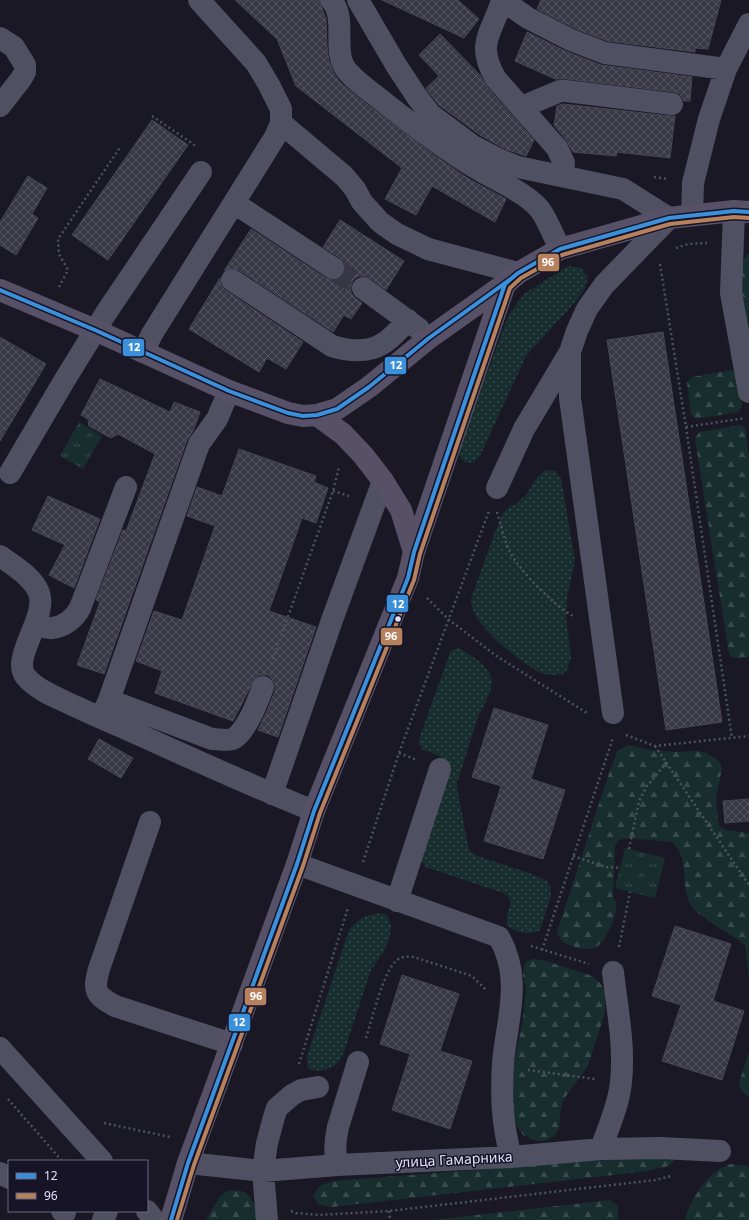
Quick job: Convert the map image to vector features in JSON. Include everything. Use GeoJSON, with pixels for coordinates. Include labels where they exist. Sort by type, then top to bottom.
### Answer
{"type":"FeatureCollection","features":[{"type":"Feature","properties":{"kind":"main road"},"geometry":{"type":"LineString","coordinates":[[0,290],[95,330],[229,391],[288,413],[304,416],[317,415],[337,409],[369,387],[428,338],[512,279],[560,249],[669,218],[742,211]]}},
{"type":"Feature","properties":{"kind":"main road"},"geometry":{"type":"LineString","coordinates":[[171,1220],[188,1163],[197,1142],[297,864],[314,811],[408,578],[414,552],[512,279]]}},
{"type":"Feature","properties":{"kind":"main road"},"geometry":{"type":"LineString","coordinates":[[317,415],[343,434],[364,455],[383,481],[401,510],[414,552]]}},
{"type":"Feature","properties":{"kind":"street"},"geometry":{"type":"LineString","coordinates":[[143,352],[156,327],[275,137],[281,123],[281,109],[256,63],[199,0]]}},
{"type":"Feature","properties":{"kind":"street"},"geometry":{"type":"LineString","coordinates":[[331,0],[335,4],[338,12],[340,53],[348,73],[424,134],[475,168],[515,190],[531,202],[541,211],[560,249]]}},
{"type":"Feature","properties":{"kind":"street"},"geometry":{"type":"LineString","coordinates":[[358,0],[396,65],[430,114],[473,146],[500,160],[518,167],[623,189],[669,218],[604,284],[587,309],[576,331],[570,352],[524,429],[495,493]]}},
{"type":"Feature","properties":{"kind":"street"},"geometry":{"type":"LineString","coordinates":[[562,176],[564,163],[557,148],[496,79],[489,66],[485,42],[502,0],[528,18],[571,40],[605,53],[726,69]]}},
{"type":"Feature","properties":{"kind":"street"},"geometry":{"type":"LineString","coordinates":[[692,215],[693,183],[709,119],[726,69],[749,24]]}},
{"type":"Feature","properties":{"kind":"street"},"geometry":{"type":"LineString","coordinates":[[0,38],[14,48],[25,65],[25,72],[0,106]]}},
{"type":"Feature","properties":{"kind":"street"},"geometry":{"type":"LineString","coordinates":[[522,107],[560,91],[672,104]]}},
{"type":"Feature","properties":{"kind":"street"},"geometry":{"type":"LineString","coordinates":[[281,123],[344,176],[355,189],[362,202],[380,222],[398,234],[428,249],[512,279]]}},
{"type":"Feature","properties":{"kind":"street"},"geometry":{"type":"LineString","coordinates":[[10,473],[95,330],[201,172]]}},
{"type":"Feature","properties":{"kind":"street"},"geometry":{"type":"LineString","coordinates":[[234,203],[333,268]]}},
{"type":"Feature","properties":{"kind":"street"},"geometry":{"type":"LineString","coordinates":[[742,211],[732,242],[731,293],[749,392]]}},
{"type":"Feature","properties":{"kind":"street"},"geometry":{"type":"LineString","coordinates":[[232,280],[332,346],[342,349],[366,350],[382,345],[408,320]]}},
{"type":"Feature","properties":{"kind":"street"},"geometry":{"type":"LineString","coordinates":[[363,288],[408,320],[428,338]]}},
{"type":"Feature","properties":{"kind":"street"},"geometry":{"type":"LineString","coordinates":[[570,352],[570,398],[614,722]]}},
{"type":"Feature","properties":{"kind":"street"},"geometry":{"type":"LineString","coordinates":[[105,709],[199,444],[216,419],[229,391]]}},
{"type":"Feature","properties":{"kind":"street"},"geometry":{"type":"LineString","coordinates":[[272,794],[332,620],[383,481]]}},
{"type":"Feature","properties":{"kind":"street"},"geometry":{"type":"LineString","coordinates":[[35,625],[51,628],[66,623],[76,615],[126,487]]}},
{"type":"Feature","properties":{"kind":"street"},"geometry":{"type":"LineString","coordinates":[[0,556],[30,580],[39,594],[40,607],[24,654],[22,668],[26,677],[48,694],[212,739],[226,740],[236,738],[246,725],[263,687]]}},
{"type":"Feature","properties":{"kind":"street"},"geometry":{"type":"LineString","coordinates":[[105,709],[272,794],[314,811]]}},
{"type":"Feature","properties":{"kind":"street"},"geometry":{"type":"LineString","coordinates":[[397,901],[440,769]]}},
{"type":"Feature","properties":{"kind":"street"},"geometry":{"type":"LineString","coordinates":[[150,822],[99,969],[96,981],[96,992],[104,1000],[115,1006],[232,1044]]}},
{"type":"Feature","properties":{"kind":"street"},"geometry":{"type":"LineString","coordinates":[[297,864],[500,937],[509,958],[512,985],[510,1019],[503,1066],[501,1097],[506,1135],[511,1157]]}},
{"type":"Feature","properties":{"kind":"street"},"geometry":{"type":"LineString","coordinates":[[601,1149],[621,1083],[622,1055],[613,972]]}},
{"type":"Feature","properties":{"kind":"street"},"geometry":{"type":"LineString","coordinates":[[2,1060],[101,1160]]}},
{"type":"Feature","properties":{"kind":"street"},"geometry":{"type":"LineString","coordinates":[[337,1165],[335,1156],[338,1127],[358,1062]]}},
{"type":"Feature","properties":{"kind":"street"},"geometry":{"type":"LineString","coordinates":[[267,1220],[262,1171],[266,1143],[274,1117],[278,1108],[287,1098],[301,1090],[318,1087]]}},
{"type":"Feature","properties":{"kind":"street","name":"улица Гамарника"},"geometry":{"type":"LineString","coordinates":[[188,1163],[262,1171],[337,1165],[511,1157],[601,1149],[661,1148],[720,1151]]}},
{"type":"Feature","properties":{"kind":"street"},"geometry":{"type":"LineString","coordinates":[[147,1212],[154,1220]]}},
{"type":"Feature","properties":{"kind":"path"},"geometry":{"type":"LineString","coordinates":[[152,116],[208,155],[208,160],[201,172]]}},
{"type":"Feature","properties":{"kind":"path"},"geometry":{"type":"LineString","coordinates":[[56,292],[68,270],[59,254],[58,240],[121,146]]}},
{"type":"Feature","properties":{"kind":"path"},"geometry":{"type":"LineString","coordinates":[[670,251],[688,244],[732,242]]}},
{"type":"Feature","properties":{"kind":"path"},"geometry":{"type":"LineString","coordinates":[[660,264],[686,427],[732,738]]}},
{"type":"Feature","properties":{"kind":"path"},"geometry":{"type":"LineString","coordinates":[[686,427],[749,418]]}},
{"type":"Feature","properties":{"kind":"path"},"geometry":{"type":"LineString","coordinates":[[263,687],[333,490],[350,496]]}},
{"type":"Feature","properties":{"kind":"path"},"geometry":{"type":"LineString","coordinates":[[287,1098],[355,885],[399,754],[495,493]]}},
{"type":"Feature","properties":{"kind":"path"},"geometry":{"type":"LineString","coordinates":[[495,493],[509,551],[528,576],[566,612],[602,632]]}},
{"type":"Feature","properties":{"kind":"path"},"geometry":{"type":"LineString","coordinates":[[449,620],[498,656],[590,715]]}},
{"type":"Feature","properties":{"kind":"path"},"geometry":{"type":"LineString","coordinates":[[588,964],[542,950],[573,856],[614,722]]}},
{"type":"Feature","properties":{"kind":"path"},"geometry":{"type":"LineString","coordinates":[[621,733],[655,746],[749,736]]}},
{"type":"Feature","properties":{"kind":"path"},"geometry":{"type":"LineString","coordinates":[[655,746],[749,885]]}},
{"type":"Feature","properties":{"kind":"path"},"geometry":{"type":"LineString","coordinates":[[629,849],[639,801],[647,786],[667,762]]}},
{"type":"Feature","properties":{"kind":"path"},"geometry":{"type":"LineString","coordinates":[[573,856],[606,867],[620,868]]}},
{"type":"Feature","properties":{"kind":"path"},"geometry":{"type":"LineString","coordinates":[[613,972],[614,961],[621,941],[630,892]]}},
{"type":"Feature","properties":{"kind":"path"},"geometry":{"type":"LineString","coordinates":[[358,1062],[388,972],[397,960],[407,956],[472,976],[485,989],[499,1009],[510,1019]]}},
{"type":"Feature","properties":{"kind":"path"},"geometry":{"type":"LineString","coordinates":[[503,1066],[621,1083]]}},
{"type":"Feature","properties":{"kind":"path"},"geometry":{"type":"LineString","coordinates":[[5,1095],[61,1160]]}},
{"type":"Feature","properties":{"kind":"path"},"geometry":{"type":"LineString","coordinates":[[98,1122],[197,1142]]}},
{"type":"Feature","properties":{"kind":"path"},"geometry":{"type":"LineString","coordinates":[[264,1197],[296,1213],[318,1215],[389,1211],[655,1180],[678,1174]]}},
{"type":"Feature","properties":{"kind":"path"},"geometry":{"type":"LineString","coordinates":[[389,1211],[390,1220]]}},
{"type":"Feature","properties":{"kind":"green space"},"geometry":{"type":"Polygon","coordinates":[[[748,254],[749,338],[741,294],[742,262],[748,254]]]}},
{"type":"Feature","properties":{"kind":"green space"},"geometry":{"type":"Polygon","coordinates":[[[568,266],[581,268],[588,277],[585,288],[576,301],[526,356],[480,456],[474,462],[466,463],[461,459],[458,451],[509,314],[524,294],[568,266]]]}},
{"type":"Feature","properties":{"kind":"green space"},"geometry":{"type":"Polygon","coordinates":[[[732,370],[736,372],[742,405],[739,412],[696,419],[691,414],[687,383],[692,377],[732,370]]]}},
{"type":"Feature","properties":{"kind":"green space"},"geometry":{"type":"Polygon","coordinates":[[[79,422],[102,436],[83,469],[60,456],[79,422]]]}},
{"type":"Feature","properties":{"kind":"green space"},"geometry":{"type":"Polygon","coordinates":[[[741,425],[745,428],[749,457],[749,657],[734,658],[729,654],[695,439],[699,432],[741,425]]]}},
{"type":"Feature","properties":{"kind":"green space"},"geometry":{"type":"Polygon","coordinates":[[[546,470],[555,471],[561,478],[575,560],[567,598],[566,617],[571,657],[568,668],[564,674],[555,675],[537,671],[519,659],[492,636],[483,627],[477,617],[472,608],[471,599],[503,513],[526,495],[537,477],[546,470]]]}},
{"type":"Feature","properties":{"kind":"green space"},"geometry":{"type":"Polygon","coordinates":[[[459,648],[486,668],[492,682],[489,693],[477,720],[457,783],[469,850],[477,856],[532,874],[547,881],[551,889],[550,899],[540,930],[536,932],[518,932],[507,925],[507,915],[511,903],[503,893],[426,867],[420,859],[446,761],[435,754],[422,750],[419,743],[420,736],[451,650],[459,648]]]}},
{"type":"Feature","properties":{"kind":"green space"},"geometry":{"type":"Polygon","coordinates":[[[629,745],[650,750],[674,752],[697,751],[707,753],[720,762],[722,768],[716,798],[719,826],[726,830],[749,833],[749,979],[745,945],[703,917],[691,906],[686,889],[681,856],[678,849],[672,842],[626,838],[619,840],[615,846],[613,897],[616,901],[616,908],[613,920],[604,940],[596,947],[587,949],[562,942],[557,932],[610,770],[618,750],[629,745]]]}},
{"type":"Feature","properties":{"kind":"green space"},"geometry":{"type":"Polygon","coordinates":[[[625,848],[665,858],[655,898],[615,888],[625,848]]]}},
{"type":"Feature","properties":{"kind":"green space"},"geometry":{"type":"Polygon","coordinates":[[[382,913],[388,916],[391,926],[390,936],[384,951],[371,970],[342,1057],[329,1069],[315,1071],[307,1067],[307,1056],[349,930],[363,917],[382,913]]]}},
{"type":"Feature","properties":{"kind":"green space"},"geometry":{"type":"Polygon","coordinates":[[[533,959],[543,960],[592,976],[601,984],[605,993],[605,1012],[588,1066],[563,1100],[559,1129],[553,1137],[544,1141],[534,1140],[523,1135],[513,1116],[510,1098],[514,1064],[523,1019],[526,988],[523,975],[525,963],[533,959]]]}},
{"type":"Feature","properties":{"kind":"green space"},"geometry":{"type":"Polygon","coordinates":[[[749,1052],[749,1098],[741,1090],[739,1083],[749,1052]]]}},
{"type":"Feature","properties":{"kind":"green space"},"geometry":{"type":"Polygon","coordinates":[[[667,1155],[674,1157],[674,1161],[668,1166],[648,1171],[332,1207],[318,1204],[313,1197],[319,1186],[333,1181],[667,1155]]]}},
{"type":"Feature","properties":{"kind":"green space"},"geometry":{"type":"Polygon","coordinates":[[[730,1164],[749,1166],[749,1220],[685,1220],[689,1207],[697,1192],[707,1179],[721,1168],[730,1164]]]}},
{"type":"Feature","properties":{"kind":"green space"},"geometry":{"type":"Polygon","coordinates":[[[229,1190],[241,1191],[248,1195],[255,1207],[259,1220],[206,1220],[220,1196],[229,1190]]]}},
{"type":"Feature","properties":{"kind":"green space"},"geometry":{"type":"Polygon","coordinates":[[[610,1200],[618,1206],[618,1220],[431,1220],[610,1200]]]}},
{"type":"Feature","properties":{"kind":"building"},"geometry":{"type":"Polygon","coordinates":[[[235,0],[319,0],[326,19],[329,61],[334,74],[340,82],[434,155],[469,179],[506,199],[495,222],[432,186],[416,215],[385,199],[402,168],[296,86],[277,39],[235,0]]]}},
{"type":"Feature","properties":{"kind":"building"},"geometry":{"type":"Polygon","coordinates":[[[382,0],[458,0],[479,19],[464,38],[382,0]]]}},
{"type":"Feature","properties":{"kind":"building"},"geometry":{"type":"Polygon","coordinates":[[[541,0],[721,0],[708,49],[695,48],[695,52],[608,41],[576,29],[537,9],[541,0]]]}},
{"type":"Feature","properties":{"kind":"building"},"geometry":{"type":"Polygon","coordinates":[[[527,32],[565,51],[601,65],[692,77],[690,101],[684,101],[680,94],[674,92],[567,79],[555,79],[515,61],[527,32]]]}},
{"type":"Feature","properties":{"kind":"building"},"geometry":{"type":"Polygon","coordinates":[[[440,34],[480,75],[487,87],[534,140],[526,156],[505,149],[480,135],[439,105],[427,90],[426,88],[439,76],[419,55],[440,34]]]}},
{"type":"Feature","properties":{"kind":"building"},"geometry":{"type":"Polygon","coordinates":[[[563,104],[675,116],[670,158],[617,152],[616,156],[573,152],[554,125],[557,106],[563,104]]]}},
{"type":"Feature","properties":{"kind":"building"},"geometry":{"type":"Polygon","coordinates":[[[152,120],[188,145],[108,260],[72,235],[152,120]]]}},
{"type":"Feature","properties":{"kind":"building"},"geometry":{"type":"Polygon","coordinates":[[[28,176],[47,188],[32,214],[38,218],[16,255],[0,245],[0,222],[28,176]]]}},
{"type":"Feature","properties":{"kind":"building"},"geometry":{"type":"Polygon","coordinates":[[[340,220],[404,261],[386,290],[365,276],[358,276],[353,280],[351,293],[362,303],[351,319],[344,315],[333,332],[239,270],[232,268],[224,271],[251,229],[326,278],[332,280],[338,279],[344,275],[344,263],[340,258],[323,247],[340,220]]]}},
{"type":"Feature","properties":{"kind":"building"},"geometry":{"type":"Polygon","coordinates":[[[220,278],[221,285],[225,290],[303,342],[286,369],[267,358],[259,372],[189,329],[220,278]]]}},
{"type":"Feature","properties":{"kind":"building"},"geometry":{"type":"Polygon","coordinates":[[[663,332],[722,722],[666,730],[607,340],[663,332]]]}},
{"type":"Feature","properties":{"kind":"building"},"geometry":{"type":"Polygon","coordinates":[[[0,337],[46,364],[0,441],[0,337]]]}},
{"type":"Feature","properties":{"kind":"building"},"geometry":{"type":"Polygon","coordinates":[[[100,379],[170,412],[174,402],[200,412],[193,431],[187,440],[104,674],[77,665],[100,602],[96,600],[123,530],[126,531],[155,454],[118,434],[111,438],[89,426],[88,419],[81,415],[100,379]]]}},
{"type":"Feature","properties":{"kind":"building"},"geometry":{"type":"Polygon","coordinates":[[[239,449],[316,476],[314,482],[328,488],[316,523],[302,518],[269,611],[316,627],[278,737],[258,730],[275,691],[275,684],[268,675],[260,675],[255,678],[233,721],[155,693],[162,671],[136,661],[154,611],[182,620],[215,526],[187,516],[197,487],[222,496],[239,449]]]}},
{"type":"Feature","properties":{"kind":"building"},"geometry":{"type":"Polygon","coordinates":[[[48,496],[100,519],[74,588],[49,575],[65,545],[32,530],[48,496]]]}},
{"type":"Feature","properties":{"kind":"building"},"geometry":{"type":"Polygon","coordinates":[[[494,708],[548,725],[531,779],[565,790],[543,859],[484,841],[501,786],[472,777],[494,708]]]}},
{"type":"Feature","properties":{"kind":"building"},"geometry":{"type":"Polygon","coordinates":[[[99,739],[133,758],[121,778],[88,759],[99,739]]]}},
{"type":"Feature","properties":{"kind":"building"},"geometry":{"type":"Polygon","coordinates":[[[749,799],[749,821],[725,823],[723,801],[749,799]]]}},
{"type":"Feature","properties":{"kind":"building"},"geometry":{"type":"Polygon","coordinates":[[[675,926],[731,944],[713,1001],[744,1011],[722,1080],[662,1061],[681,1005],[652,996],[675,926]]]}},
{"type":"Feature","properties":{"kind":"building"},"geometry":{"type":"Polygon","coordinates":[[[402,975],[459,994],[440,1051],[472,1061],[450,1129],[392,1110],[410,1054],[380,1044],[402,975]]]}},
{"type":"Feature","properties":{"kind":"tunnel"},"geometry":{"type":"LineString","coordinates":[[333,268],[363,288]]}},
{"type":"Feature","properties":{"kind":"transit line","name":"12"},"geometry":{"type":"LineString","coordinates":[[171,1220],[188,1163],[297,864],[314,811],[408,578],[414,552],[505,284],[518,273],[560,249],[669,218],[734,211],[749,212]]}},
{"type":"Feature","properties":{"kind":"transit line","name":"96"},"geometry":{"type":"LineString","coordinates":[[177,1220],[194,1165],[303,866],[320,813],[414,580],[420,554],[510,288],[521,278],[562,255],[670,224],[734,217],[749,218]]}},
{"type":"Feature","properties":{"kind":"transit line","name":"12"},"geometry":{"type":"LineString","coordinates":[[0,290],[95,330],[229,391],[288,413],[303,416],[317,415],[337,409],[369,387],[429,338],[512,278]]}}]}
